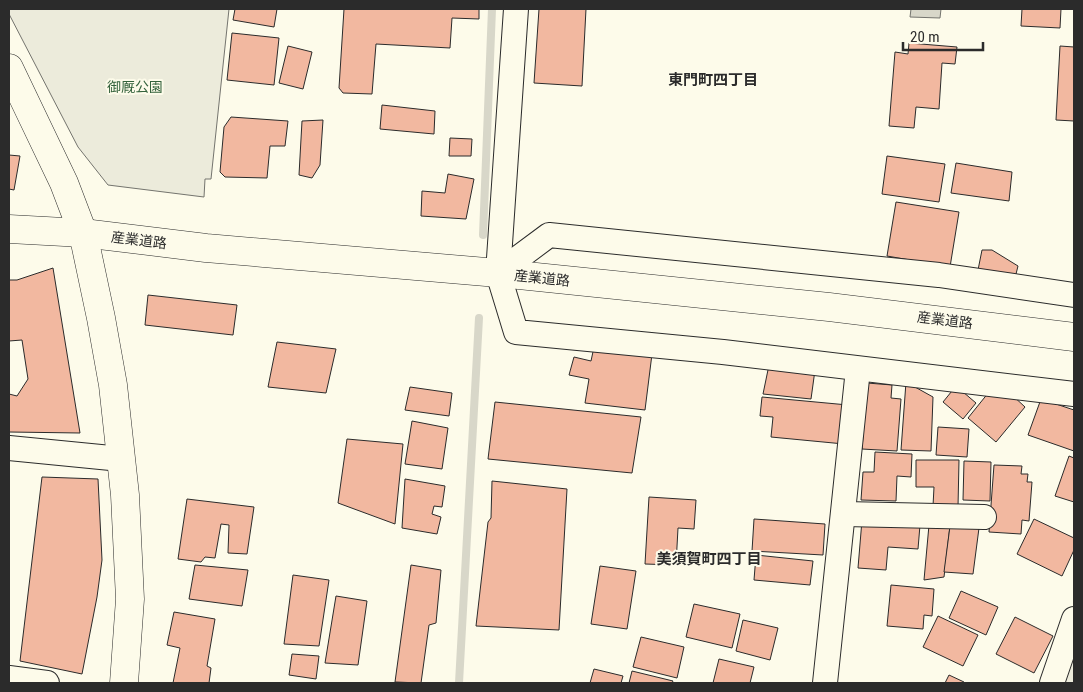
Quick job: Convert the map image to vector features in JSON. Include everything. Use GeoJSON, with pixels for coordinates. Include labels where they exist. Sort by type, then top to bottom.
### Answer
{"type":"FeatureCollection","features":[{"type":"Feature","properties":{"kind":"street"},"geometry":{"type":"LineString","coordinates":[[516,9],[498,273],[516,332],[1074,394]]}},
{"type":"Feature","properties":{"kind":"street"},"geometry":{"type":"LineString","coordinates":[[9,68],[64,183],[83,233],[113,385],[122,459],[130,598],[124,683]]}},
{"type":"Feature","properties":{"kind":"street","name":"産業道路"},"geometry":{"type":"LineString","coordinates":[[9,229],[83,233],[206,248],[498,273],[829,307],[1074,336]]}},
{"type":"Feature","properties":{"kind":"street"},"geometry":{"type":"LineString","coordinates":[[498,273],[549,235],[939,275],[1074,295]]}},
{"type":"Feature","properties":{"kind":"street"},"geometry":{"type":"LineString","coordinates":[[825,683],[858,369]]}},
{"type":"Feature","properties":{"kind":"street"},"geometry":{"type":"LineString","coordinates":[[9,448],[122,459]]}},
{"type":"Feature","properties":{"kind":"street"},"geometry":{"type":"LineString","coordinates":[[844,514],[984,517]]}},
{"type":"Feature","properties":{"kind":"street"},"geometry":{"type":"LineString","coordinates":[[1052,683],[1074,619]]}},
{"type":"Feature","properties":{"kind":"street"},"geometry":{"type":"LineString","coordinates":[[18,681],[47,683]]}},
{"type":"Feature","properties":{"kind":"green space","name":"御厩公園"},"geometry":{"type":"Polygon","coordinates":[[[9,9],[229,9],[211,179],[205,179],[204,197],[108,185],[78,147],[9,14],[9,9]]]}},
{"type":"Feature","properties":{"kind":"green space"},"geometry":{"type":"Polygon","coordinates":[[[1074,654],[1074,683],[1064,683],[1074,654]]]}},
{"type":"Feature","properties":{"kind":"shaded area"},"geometry":{"type":"Polygon","coordinates":[[[911,9],[941,9],[940,18],[910,17],[911,9]]]}},
{"type":"Feature","properties":{"kind":"building"},"geometry":{"type":"Polygon","coordinates":[[[235,9],[277,9],[274,27],[233,20],[235,9]]]}},
{"type":"Feature","properties":{"kind":"building"},"geometry":{"type":"Polygon","coordinates":[[[344,9],[479,9],[479,19],[452,18],[450,48],[376,44],[372,94],[343,93],[339,88],[344,9]]]}},
{"type":"Feature","properties":{"kind":"building"},"geometry":{"type":"Polygon","coordinates":[[[539,9],[586,9],[582,86],[534,83],[539,9]]]}},
{"type":"Feature","properties":{"kind":"building"},"geometry":{"type":"Polygon","coordinates":[[[1022,9],[1061,9],[1060,28],[1021,26],[1022,9]]]}},
{"type":"Feature","properties":{"kind":"building"},"geometry":{"type":"Polygon","coordinates":[[[232,33],[279,38],[274,85],[227,80],[232,33]]]}},
{"type":"Feature","properties":{"kind":"building"},"geometry":{"type":"Polygon","coordinates":[[[909,43],[957,47],[955,64],[942,63],[939,109],[916,107],[914,128],[889,126],[895,52],[908,54],[909,43]]]}},
{"type":"Feature","properties":{"kind":"building"},"geometry":{"type":"Polygon","coordinates":[[[288,46],[312,52],[303,89],[279,83],[288,46]]]}},
{"type":"Feature","properties":{"kind":"building"},"geometry":{"type":"Polygon","coordinates":[[[1060,46],[1074,47],[1074,121],[1056,120],[1060,46]]]}},
{"type":"Feature","properties":{"kind":"building"},"geometry":{"type":"Polygon","coordinates":[[[382,105],[435,111],[434,134],[380,129],[382,105]]]}},
{"type":"Feature","properties":{"kind":"building"},"geometry":{"type":"Polygon","coordinates":[[[231,117],[288,121],[285,146],[270,146],[267,178],[225,177],[220,172],[224,127],[231,117]]]}},
{"type":"Feature","properties":{"kind":"building"},"geometry":{"type":"Polygon","coordinates":[[[323,120],[320,165],[312,178],[299,175],[302,121],[323,120]]]}},
{"type":"Feature","properties":{"kind":"building"},"geometry":{"type":"Polygon","coordinates":[[[450,138],[472,139],[471,156],[449,156],[450,138]]]}},
{"type":"Feature","properties":{"kind":"building"},"geometry":{"type":"Polygon","coordinates":[[[9,155],[20,156],[14,190],[9,189],[9,155]]]}},
{"type":"Feature","properties":{"kind":"building"},"geometry":{"type":"Polygon","coordinates":[[[887,156],[945,164],[939,202],[882,194],[887,156]]]}},
{"type":"Feature","properties":{"kind":"building"},"geometry":{"type":"Polygon","coordinates":[[[956,163],[1012,172],[1009,201],[951,193],[956,163]]]}},
{"type":"Feature","properties":{"kind":"building"},"geometry":{"type":"Polygon","coordinates":[[[448,174],[474,179],[466,219],[421,216],[422,191],[445,193],[448,174]]]}},
{"type":"Feature","properties":{"kind":"building"},"geometry":{"type":"Polygon","coordinates":[[[896,202],[959,212],[950,267],[887,256],[896,202]]]}},
{"type":"Feature","properties":{"kind":"building"},"geometry":{"type":"Polygon","coordinates":[[[982,250],[992,250],[1018,266],[1015,278],[977,275],[982,250]]]}},
{"type":"Feature","properties":{"kind":"building"},"geometry":{"type":"Polygon","coordinates":[[[53,268],[80,433],[9,432],[9,394],[17,396],[28,379],[22,340],[9,341],[9,280],[17,280],[53,268]]]}},
{"type":"Feature","properties":{"kind":"building"},"geometry":{"type":"Polygon","coordinates":[[[148,295],[237,305],[233,335],[145,325],[148,295]]]}},
{"type":"Feature","properties":{"kind":"building"},"geometry":{"type":"Polygon","coordinates":[[[277,342],[336,349],[326,393],[268,387],[277,342]]]}},
{"type":"Feature","properties":{"kind":"building"},"geometry":{"type":"Polygon","coordinates":[[[594,347],[652,354],[645,410],[585,403],[589,379],[569,375],[574,357],[591,361],[594,347]]]}},
{"type":"Feature","properties":{"kind":"building"},"geometry":{"type":"Polygon","coordinates":[[[769,365],[815,370],[811,399],[763,394],[769,365]]]}},
{"type":"Feature","properties":{"kind":"building"},"geometry":{"type":"Polygon","coordinates":[[[906,382],[933,397],[931,451],[901,450],[906,382]]]}},
{"type":"Feature","properties":{"kind":"building"},"geometry":{"type":"Polygon","coordinates":[[[867,383],[892,385],[891,398],[901,399],[897,451],[862,449],[867,383]]]}},
{"type":"Feature","properties":{"kind":"building"},"geometry":{"type":"Polygon","coordinates":[[[956,386],[976,403],[963,419],[943,402],[956,386]]]}},
{"type":"Feature","properties":{"kind":"building"},"geometry":{"type":"Polygon","coordinates":[[[410,387],[452,393],[449,416],[405,410],[410,387]]]}},
{"type":"Feature","properties":{"kind":"building"},"geometry":{"type":"Polygon","coordinates":[[[993,387],[1007,398],[1011,394],[1025,407],[996,442],[968,418],[993,387]]]}},
{"type":"Feature","properties":{"kind":"building"},"geometry":{"type":"Polygon","coordinates":[[[762,397],[848,405],[844,444],[771,437],[773,417],[760,416],[762,397]]]}},
{"type":"Feature","properties":{"kind":"building"},"geometry":{"type":"Polygon","coordinates":[[[1041,399],[1074,410],[1074,451],[1028,435],[1041,399]]]}},
{"type":"Feature","properties":{"kind":"building"},"geometry":{"type":"Polygon","coordinates":[[[495,402],[641,417],[632,473],[488,459],[495,402]]]}},
{"type":"Feature","properties":{"kind":"building"},"geometry":{"type":"Polygon","coordinates":[[[412,421],[448,428],[442,469],[405,464],[412,421]]]}},
{"type":"Feature","properties":{"kind":"building"},"geometry":{"type":"Polygon","coordinates":[[[938,427],[969,429],[967,457],[936,455],[938,427]]]}},
{"type":"Feature","properties":{"kind":"building"},"geometry":{"type":"Polygon","coordinates":[[[347,439],[403,444],[395,524],[338,503],[347,439]]]}},
{"type":"Feature","properties":{"kind":"building"},"geometry":{"type":"Polygon","coordinates":[[[875,452],[912,454],[911,477],[897,476],[896,501],[861,500],[863,472],[874,472],[875,452]]]}},
{"type":"Feature","properties":{"kind":"building"},"geometry":{"type":"Polygon","coordinates":[[[1069,456],[1074,458],[1074,502],[1055,496],[1069,456]]]}},
{"type":"Feature","properties":{"kind":"building"},"geometry":{"type":"Polygon","coordinates":[[[916,460],[959,460],[958,507],[933,506],[934,487],[916,487],[916,460]]]}},
{"type":"Feature","properties":{"kind":"building"},"geometry":{"type":"Polygon","coordinates":[[[964,461],[991,462],[990,501],[963,500],[964,461]]]}},
{"type":"Feature","properties":{"kind":"building"},"geometry":{"type":"Polygon","coordinates":[[[994,465],[1022,466],[1021,474],[1028,474],[1027,482],[1032,482],[1029,521],[1022,520],[1021,534],[989,532],[994,465]]]}},
{"type":"Feature","properties":{"kind":"building"},"geometry":{"type":"Polygon","coordinates":[[[42,477],[98,479],[102,560],[82,674],[20,661],[42,477]]]}},
{"type":"Feature","properties":{"kind":"building"},"geometry":{"type":"Polygon","coordinates":[[[405,479],[445,486],[442,507],[434,506],[432,514],[441,517],[437,534],[402,528],[405,479]]]}},
{"type":"Feature","properties":{"kind":"building"},"geometry":{"type":"Polygon","coordinates":[[[492,481],[567,489],[559,630],[476,626],[488,522],[491,518],[492,481]]]}},
{"type":"Feature","properties":{"kind":"building"},"geometry":{"type":"Polygon","coordinates":[[[649,497],[696,500],[694,529],[678,528],[676,565],[645,564],[649,497]]]}},
{"type":"Feature","properties":{"kind":"building"},"geometry":{"type":"Polygon","coordinates":[[[187,499],[254,507],[247,554],[228,553],[229,525],[221,524],[215,558],[205,557],[201,562],[178,559],[187,499]]]}},
{"type":"Feature","properties":{"kind":"building"},"geometry":{"type":"Polygon","coordinates":[[[754,519],[825,524],[823,555],[752,551],[754,519]]]}},
{"type":"Feature","properties":{"kind":"building"},"geometry":{"type":"Polygon","coordinates":[[[1034,519],[1074,538],[1074,550],[1062,576],[1017,554],[1034,519]]]}},
{"type":"Feature","properties":{"kind":"building"},"geometry":{"type":"Polygon","coordinates":[[[862,520],[920,525],[918,549],[888,547],[886,570],[858,568],[862,520]]]}},
{"type":"Feature","properties":{"kind":"building"},"geometry":{"type":"Polygon","coordinates":[[[929,525],[950,526],[944,577],[924,580],[929,525]]]}},
{"type":"Feature","properties":{"kind":"building"},"geometry":{"type":"Polygon","coordinates":[[[950,526],[979,528],[973,574],[944,572],[950,526]]]}},
{"type":"Feature","properties":{"kind":"building"},"geometry":{"type":"Polygon","coordinates":[[[756,555],[813,561],[810,585],[754,580],[756,555]]]}},
{"type":"Feature","properties":{"kind":"building"},"geometry":{"type":"Polygon","coordinates":[[[195,565],[248,570],[242,606],[189,599],[195,565]]]}},
{"type":"Feature","properties":{"kind":"building"},"geometry":{"type":"Polygon","coordinates":[[[411,565],[441,570],[436,623],[429,625],[421,683],[395,682],[411,565]]]}},
{"type":"Feature","properties":{"kind":"building"},"geometry":{"type":"Polygon","coordinates":[[[600,566],[636,571],[627,629],[591,624],[600,566]]]}},
{"type":"Feature","properties":{"kind":"building"},"geometry":{"type":"Polygon","coordinates":[[[293,575],[329,580],[319,646],[284,644],[293,575]]]}},
{"type":"Feature","properties":{"kind":"building"},"geometry":{"type":"Polygon","coordinates":[[[891,585],[934,589],[932,616],[924,615],[923,629],[887,626],[891,585]]]}},
{"type":"Feature","properties":{"kind":"building"},"geometry":{"type":"Polygon","coordinates":[[[961,591],[998,607],[986,635],[949,618],[961,591]]]}},
{"type":"Feature","properties":{"kind":"building"},"geometry":{"type":"Polygon","coordinates":[[[336,596],[367,601],[358,665],[325,663],[336,596]]]}},
{"type":"Feature","properties":{"kind":"building"},"geometry":{"type":"Polygon","coordinates":[[[694,604],[740,614],[732,648],[686,637],[694,604]]]}},
{"type":"Feature","properties":{"kind":"building"},"geometry":{"type":"Polygon","coordinates":[[[174,612],[215,619],[207,666],[211,668],[209,683],[173,683],[180,648],[167,645],[174,612]]]}},
{"type":"Feature","properties":{"kind":"building"},"geometry":{"type":"Polygon","coordinates":[[[938,616],[978,635],[963,666],[923,647],[938,616]]]}},
{"type":"Feature","properties":{"kind":"building"},"geometry":{"type":"Polygon","coordinates":[[[1015,617],[1053,636],[1034,673],[996,654],[1015,617]]]}},
{"type":"Feature","properties":{"kind":"building"},"geometry":{"type":"Polygon","coordinates":[[[743,620],[778,628],[770,660],[736,651],[743,620]]]}},
{"type":"Feature","properties":{"kind":"building"},"geometry":{"type":"Polygon","coordinates":[[[641,637],[684,647],[677,678],[633,667],[641,637]]]}},
{"type":"Feature","properties":{"kind":"building"},"geometry":{"type":"Polygon","coordinates":[[[292,654],[319,656],[316,679],[289,675],[292,654]]]}},
{"type":"Feature","properties":{"kind":"building"},"geometry":{"type":"Polygon","coordinates":[[[719,659],[754,667],[750,683],[713,683],[719,659]]]}},
{"type":"Feature","properties":{"kind":"building"},"geometry":{"type":"Polygon","coordinates":[[[594,669],[623,676],[621,683],[590,683],[594,669]]]}},
{"type":"Feature","properties":{"kind":"building"},"geometry":{"type":"Polygon","coordinates":[[[632,671],[673,681],[672,683],[629,683],[632,671]]]}},
{"type":"Feature","properties":{"kind":"building"},"geometry":{"type":"Polygon","coordinates":[[[949,675],[964,682],[945,683],[949,675]]]}},
{"type":"Feature","properties":{"kind":"waterway"},"geometry":{"type":"LineString","coordinates":[[483,235],[492,9]]}},
{"type":"Feature","properties":{"kind":"waterway"},"geometry":{"type":"LineString","coordinates":[[459,683],[479,318]]}},
{"type":"Feature","properties":{"kind":"district","name":"東門町四丁目"},"geometry":{"type":"Point","coordinates":[713,80]}},
{"type":"Feature","properties":{"kind":"district","name":"美須賀町四丁目"},"geometry":{"type":"Point","coordinates":[709,559]}}]}
